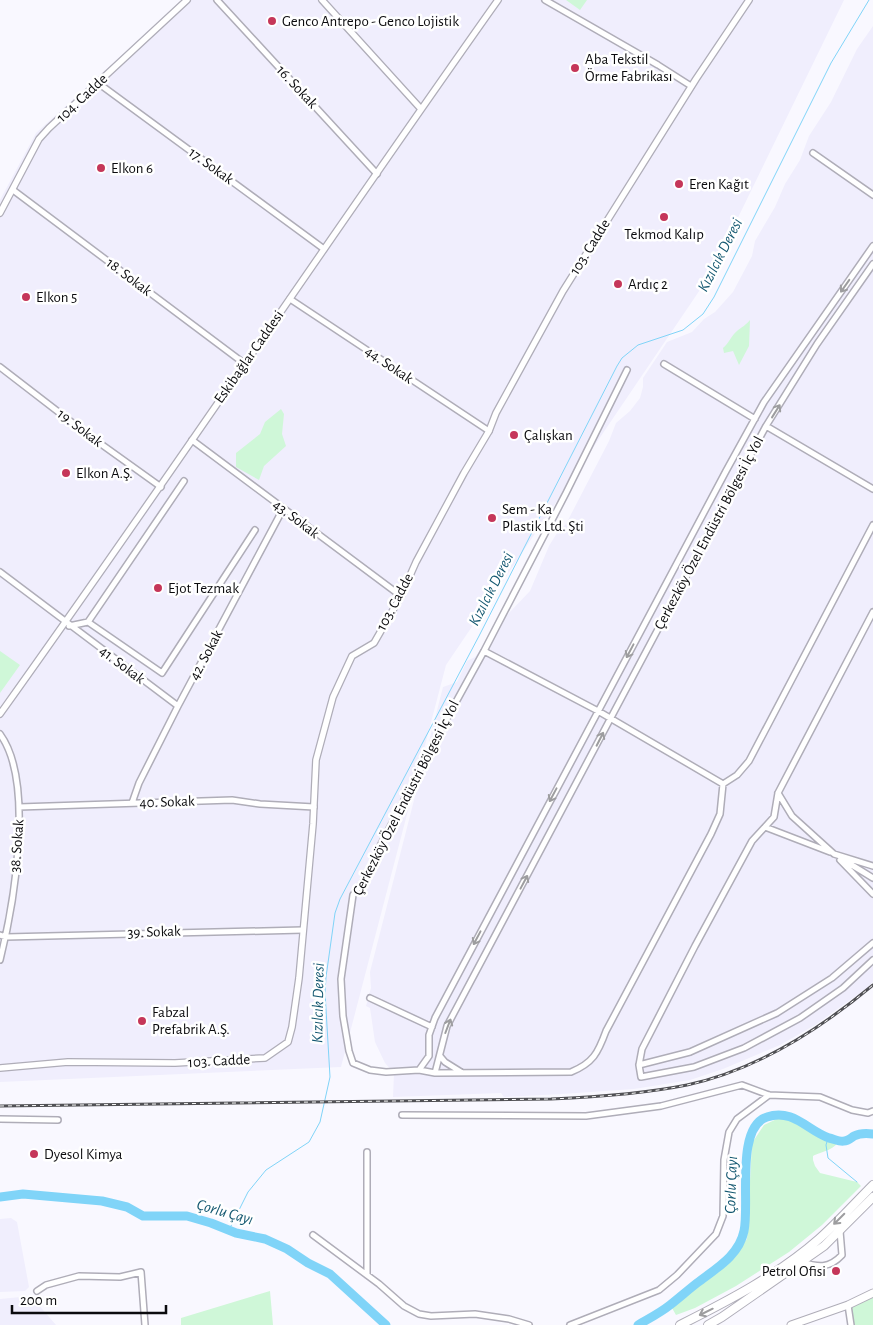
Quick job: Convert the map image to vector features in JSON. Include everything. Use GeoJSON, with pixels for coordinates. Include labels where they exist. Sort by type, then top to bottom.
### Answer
{"type":"FeatureCollection","features":[{"type":"Feature","properties":{"kind":"main road"},"geometry":{"type":"LineString","coordinates":[[680,1325],[749,1288],[785,1264],[818,1239],[873,1184]]}},
{"type":"Feature","properties":{"kind":"main road"},"geometry":{"type":"LineString","coordinates":[[708,1325],[722,1318],[824,1246],[873,1197]]}},
{"type":"Feature","properties":{"kind":"main road"},"geometry":{"type":"LineString","coordinates":[[791,1325],[873,1293]]}},
{"type":"Feature","properties":{"kind":"street","name":"104. Cadde"},"geometry":{"type":"LineString","coordinates":[[0,214],[39,139],[187,0]]}},
{"type":"Feature","properties":{"kind":"street","name":"16. Sokak"},"geometry":{"type":"LineString","coordinates":[[217,0],[377,174]]}},
{"type":"Feature","properties":{"kind":"street"},"geometry":{"type":"LineString","coordinates":[[322,0],[421,109]]}},
{"type":"Feature","properties":{"kind":"street","name":"Eskibağlar Caddesi"},"geometry":{"type":"LineString","coordinates":[[0,714],[67,624],[192,440],[498,0]]}},
{"type":"Feature","properties":{"kind":"street"},"geometry":{"type":"LineString","coordinates":[[546,0],[691,86]]}},
{"type":"Feature","properties":{"kind":"street","name":"103. Cadde"},"geometry":{"type":"LineString","coordinates":[[0,1068],[68,1062],[174,1063],[265,1058],[288,1042],[299,978],[314,807],[316,760],[333,697],[352,656],[374,643],[401,596],[416,562],[489,431],[496,413],[563,290],[691,86],[749,0]]}},
{"type":"Feature","properties":{"kind":"street","name":"17. Sokak"},"geometry":{"type":"LineString","coordinates":[[98,83],[324,249]]}},
{"type":"Feature","properties":{"kind":"street"},"geometry":{"type":"LineString","coordinates":[[813,153],[873,194]]}},
{"type":"Feature","properties":{"kind":"street","name":"18. Sokak"},"geometry":{"type":"LineString","coordinates":[[13,190],[245,364]]}},
{"type":"Feature","properties":{"kind":"street","name":"Çerkezköy Özel Endüstri Bölgesi İç Yol"},"geometry":{"type":"LineString","coordinates":[[419,1070],[429,1056],[429,1035],[435,1018],[764,402],[873,246]]}},
{"type":"Feature","properties":{"kind":"street","name":"Çerkezköy Özel Endüstri Bölgesi İç Yol"},"geometry":{"type":"LineString","coordinates":[[435,1073],[447,1026],[766,426],[817,344],[873,264]]}},
{"type":"Feature","properties":{"kind":"street","name":"44. Sokak"},"geometry":{"type":"LineString","coordinates":[[290,299],[489,431]]}},
{"type":"Feature","properties":{"kind":"street","name":"Çerkezköy Özel Endüstri Bölgesi İç Yol"},"geometry":{"type":"LineString","coordinates":[[664,364],[755,419]]}},
{"type":"Feature","properties":{"kind":"street","name":"19. Sokak"},"geometry":{"type":"LineString","coordinates":[[0,367],[88,434],[161,486]]}},
{"type":"Feature","properties":{"kind":"street","name":"Çerkezköy Özel Endüstri Bölgesi İç Yol"},"geometry":{"type":"LineString","coordinates":[[626,370],[566,493],[381,844],[370,873],[354,896],[341,979],[343,1016],[353,1063],[378,1071],[419,1070],[435,1073],[571,1072],[584,1067],[598,1053],[606,1031],[711,834],[720,814],[723,784]]}},
{"type":"Feature","properties":{"kind":"street","name":"Çerkezköy Özel Endüstri Bölgesi İç Yol"},"geometry":{"type":"LineString","coordinates":[[766,426],[873,489]]}},
{"type":"Feature","properties":{"kind":"street","name":"43. Sokak"},"geometry":{"type":"LineString","coordinates":[[192,440],[401,596]]}},
{"type":"Feature","properties":{"kind":"street"},"geometry":{"type":"LineString","coordinates":[[88,622],[184,481]]}},
{"type":"Feature","properties":{"kind":"street","name":"42. Sokak"},"geometry":{"type":"LineString","coordinates":[[132,803],[178,706],[283,509]]}},
{"type":"Feature","properties":{"kind":"street"},"geometry":{"type":"LineString","coordinates":[[484,651],[598,711],[723,784],[737,775],[749,761],[873,525]]}},
{"type":"Feature","properties":{"kind":"street"},"geometry":{"type":"LineString","coordinates":[[67,624],[88,622],[162,673],[255,530]]}},
{"type":"Feature","properties":{"kind":"street","name":"41. Sokak"},"geometry":{"type":"LineString","coordinates":[[0,572],[178,706]]}},
{"type":"Feature","properties":{"kind":"street"},"geometry":{"type":"LineString","coordinates":[[873,612],[778,793],[774,817],[752,841],[642,1049],[639,1065],[641,1077],[694,1067],[744,1048],[800,1018],[843,988],[873,960]]}},
{"type":"Feature","properties":{"kind":"street","name":"38. Sokak"},"geometry":{"type":"LineString","coordinates":[[0,734],[10,749],[16,776],[19,807],[16,865],[0,960]]}},
{"type":"Feature","properties":{"kind":"street"},"geometry":{"type":"LineString","coordinates":[[778,793],[792,816],[834,854],[873,894]]}},
{"type":"Feature","properties":{"kind":"street","name":"40. Sokak"},"geometry":{"type":"LineString","coordinates":[[19,807],[232,800],[260,804],[314,807]]}},
{"type":"Feature","properties":{"kind":"street"},"geometry":{"type":"LineString","coordinates":[[764,827],[834,854],[873,866]]}},
{"type":"Feature","properties":{"kind":"street"},"geometry":{"type":"LineString","coordinates":[[834,854],[873,878]]}},
{"type":"Feature","properties":{"kind":"street","name":"39. Sokak"},"geometry":{"type":"LineString","coordinates":[[3,936],[302,930]]}},
{"type":"Feature","properties":{"kind":"street"},"geometry":{"type":"LineString","coordinates":[[639,1065],[690,1052],[777,1013],[832,978],[873,944]]}},
{"type":"Feature","properties":{"kind":"street"},"geometry":{"type":"LineString","coordinates":[[370,998],[432,1027]]}},
{"type":"Feature","properties":{"kind":"street"},"geometry":{"type":"LineString","coordinates":[[440,1056],[445,1062],[461,1073]]}},
{"type":"Feature","properties":{"kind":"street"},"geometry":{"type":"LineString","coordinates":[[402,1115],[586,1116],[661,1106],[742,1085],[769,1095],[820,1097],[852,1110],[873,1111]]}},
{"type":"Feature","properties":{"kind":"street"},"geometry":{"type":"LineString","coordinates":[[570,1325],[659,1290],[716,1234],[723,1216],[724,1160],[729,1132],[737,1119],[769,1095]]}},
{"type":"Feature","properties":{"kind":"street"},"geometry":{"type":"LineString","coordinates":[[0,1119],[58,1120]]}},
{"type":"Feature","properties":{"kind":"street"},"geometry":{"type":"LineString","coordinates":[[367,1152],[367,1275]]}},
{"type":"Feature","properties":{"kind":"street"},"geometry":{"type":"LineString","coordinates":[[801,1262],[821,1267],[837,1260],[842,1255],[840,1231]]}},
{"type":"Feature","properties":{"kind":"street"},"geometry":{"type":"LineString","coordinates":[[313,1234],[404,1306],[419,1314],[431,1316],[475,1314],[509,1319],[529,1325]]}},
{"type":"Feature","properties":{"kind":"street"},"geometry":{"type":"LineString","coordinates":[[36,1291],[79,1276],[120,1277],[141,1272],[145,1325]]}},
{"type":"Feature","properties":{"kind":"street"},"geometry":{"type":"LineString","coordinates":[[848,1304],[851,1325]]}},
{"type":"Feature","properties":{"kind":"shaded area"},"geometry":{"type":"Polygon","coordinates":[[[183,0],[844,0],[710,275],[446,665],[341,1067],[0,1082],[0,200],[36,133],[183,0]]]}},
{"type":"Feature","properties":{"kind":"shaded area"},"geometry":{"type":"Polygon","coordinates":[[[873,26],[873,982],[815,1025],[780,1045],[723,1069],[690,1080],[634,1089],[562,1094],[504,1097],[501,1093],[393,1097],[394,1073],[385,1063],[375,1042],[370,1008],[366,1006],[371,988],[370,972],[443,687],[457,682],[467,661],[475,657],[506,616],[530,591],[549,546],[557,533],[566,524],[609,441],[616,423],[630,411],[640,398],[643,378],[667,342],[692,332],[704,319],[715,312],[733,292],[752,256],[755,241],[800,160],[809,136],[831,102],[857,49],[873,26]]]}},
{"type":"Feature","properties":{"kind":"shaded area"},"geometry":{"type":"Polygon","coordinates":[[[11,1218],[17,1222],[29,1287],[25,1291],[0,1292],[0,1219],[11,1218]]]}},
{"type":"Feature","properties":{"kind":"shaded area"},"geometry":{"type":"Polygon","coordinates":[[[31,1296],[56,1325],[0,1325],[0,1299],[31,1296]]]}},
{"type":"Feature","properties":{"kind":"green space"},"geometry":{"type":"Polygon","coordinates":[[[566,0],[587,0],[580,10],[566,0]]]}},
{"type":"Feature","properties":{"kind":"green space"},"geometry":{"type":"Polygon","coordinates":[[[750,320],[749,346],[739,365],[733,351],[724,353],[723,348],[735,333],[750,320]]]}},
{"type":"Feature","properties":{"kind":"green space"},"geometry":{"type":"Polygon","coordinates":[[[281,409],[284,414],[282,434],[286,446],[264,466],[259,480],[236,467],[236,453],[260,434],[265,422],[281,409]]]}},
{"type":"Feature","properties":{"kind":"green space"},"geometry":{"type":"Polygon","coordinates":[[[0,651],[20,665],[0,693],[0,651]]]}},
{"type":"Feature","properties":{"kind":"green space"},"geometry":{"type":"Polygon","coordinates":[[[781,1117],[840,1138],[836,1145],[829,1150],[813,1156],[815,1166],[820,1173],[857,1182],[861,1186],[822,1225],[789,1252],[736,1286],[695,1308],[676,1315],[672,1308],[697,1284],[719,1272],[747,1239],[752,1143],[764,1125],[781,1117]]]}},
{"type":"Feature","properties":{"kind":"green space"},"geometry":{"type":"Polygon","coordinates":[[[270,1291],[273,1325],[181,1325],[181,1318],[270,1291]]]}},
{"type":"Feature","properties":{"kind":"green space"},"geometry":{"type":"Polygon","coordinates":[[[873,1295],[873,1325],[852,1325],[849,1305],[873,1295]]]}},
{"type":"Feature","properties":{"kind":"waterway","name":"Kızılcık Deresi"},"geometry":{"type":"LineString","coordinates":[[229,1230],[248,1192],[266,1170],[309,1142],[320,1122],[330,1077],[325,992],[326,977],[335,913],[340,899],[479,636],[617,366],[622,358],[638,345],[683,330],[703,314],[714,297],[831,63],[869,0]]}},
{"type":"Feature","properties":{"kind":"waterway","name":"Çorlu Çayı"},"geometry":{"type":"LineString","coordinates":[[638,1325],[670,1305],[718,1267],[737,1248],[744,1231],[747,1151],[751,1135],[757,1124],[767,1117],[776,1115],[793,1118],[821,1135],[839,1141],[865,1133],[873,1134]]}},
{"type":"Feature","properties":{"kind":"waterway"},"geometry":{"type":"LineString","coordinates":[[828,1138],[826,1145],[828,1158],[857,1182]]}},
{"type":"Feature","properties":{"kind":"waterway","name":"Çorlu Çayı"},"geometry":{"type":"LineString","coordinates":[[0,1197],[23,1194],[102,1201],[127,1207],[143,1216],[187,1216],[236,1233],[265,1239],[287,1249],[308,1263],[330,1274],[386,1325]]}},
{"type":"Feature","properties":{"kind":"railway"},"geometry":{"type":"LineString","coordinates":[[0,1106],[551,1099],[653,1091],[713,1078],[762,1059],[831,1018],[873,985]]}},
{"type":"Feature","properties":{"kind":"place","name":"Genco Antrepo - Genco Lojistik"},"geometry":{"type":"Point","coordinates":[272,21]}},
{"type":"Feature","properties":{"kind":"place","name":"Aba Tekstil Örme Fabrikası"},"geometry":{"type":"Point","coordinates":[575,68]}},
{"type":"Feature","properties":{"kind":"place","name":"Elkon 6"},"geometry":{"type":"Point","coordinates":[101,168]}},
{"type":"Feature","properties":{"kind":"place","name":"Eren Kağıt"},"geometry":{"type":"Point","coordinates":[679,184]}},
{"type":"Feature","properties":{"kind":"place","name":"Tekmod Kalıp"},"geometry":{"type":"Point","coordinates":[664,217]}},
{"type":"Feature","properties":{"kind":"place","name":"Ardıç 2"},"geometry":{"type":"Point","coordinates":[618,284]}},
{"type":"Feature","properties":{"kind":"place","name":"Elkon 5"},"geometry":{"type":"Point","coordinates":[26,297]}},
{"type":"Feature","properties":{"kind":"place","name":"Çalışkan"},"geometry":{"type":"Point","coordinates":[514,435]}},
{"type":"Feature","properties":{"kind":"place","name":"Elkon A.Ş."},"geometry":{"type":"Point","coordinates":[66,473]}},
{"type":"Feature","properties":{"kind":"place","name":"Sem - Ka Plastik Ltd. Şti"},"geometry":{"type":"Point","coordinates":[492,518]}},
{"type":"Feature","properties":{"kind":"place","name":"Ejot Tezmak"},"geometry":{"type":"Point","coordinates":[158,588]}},
{"type":"Feature","properties":{"kind":"place","name":"Fabzal Prefabrik A.Ş."},"geometry":{"type":"Point","coordinates":[142,1021]}},
{"type":"Feature","properties":{"kind":"place","name":"Dyesol Kimya"},"geometry":{"type":"Point","coordinates":[34,1154]}},
{"type":"Feature","properties":{"kind":"place","name":"Petrol Ofisi"},"geometry":{"type":"Point","coordinates":[836,1271]}}]}
